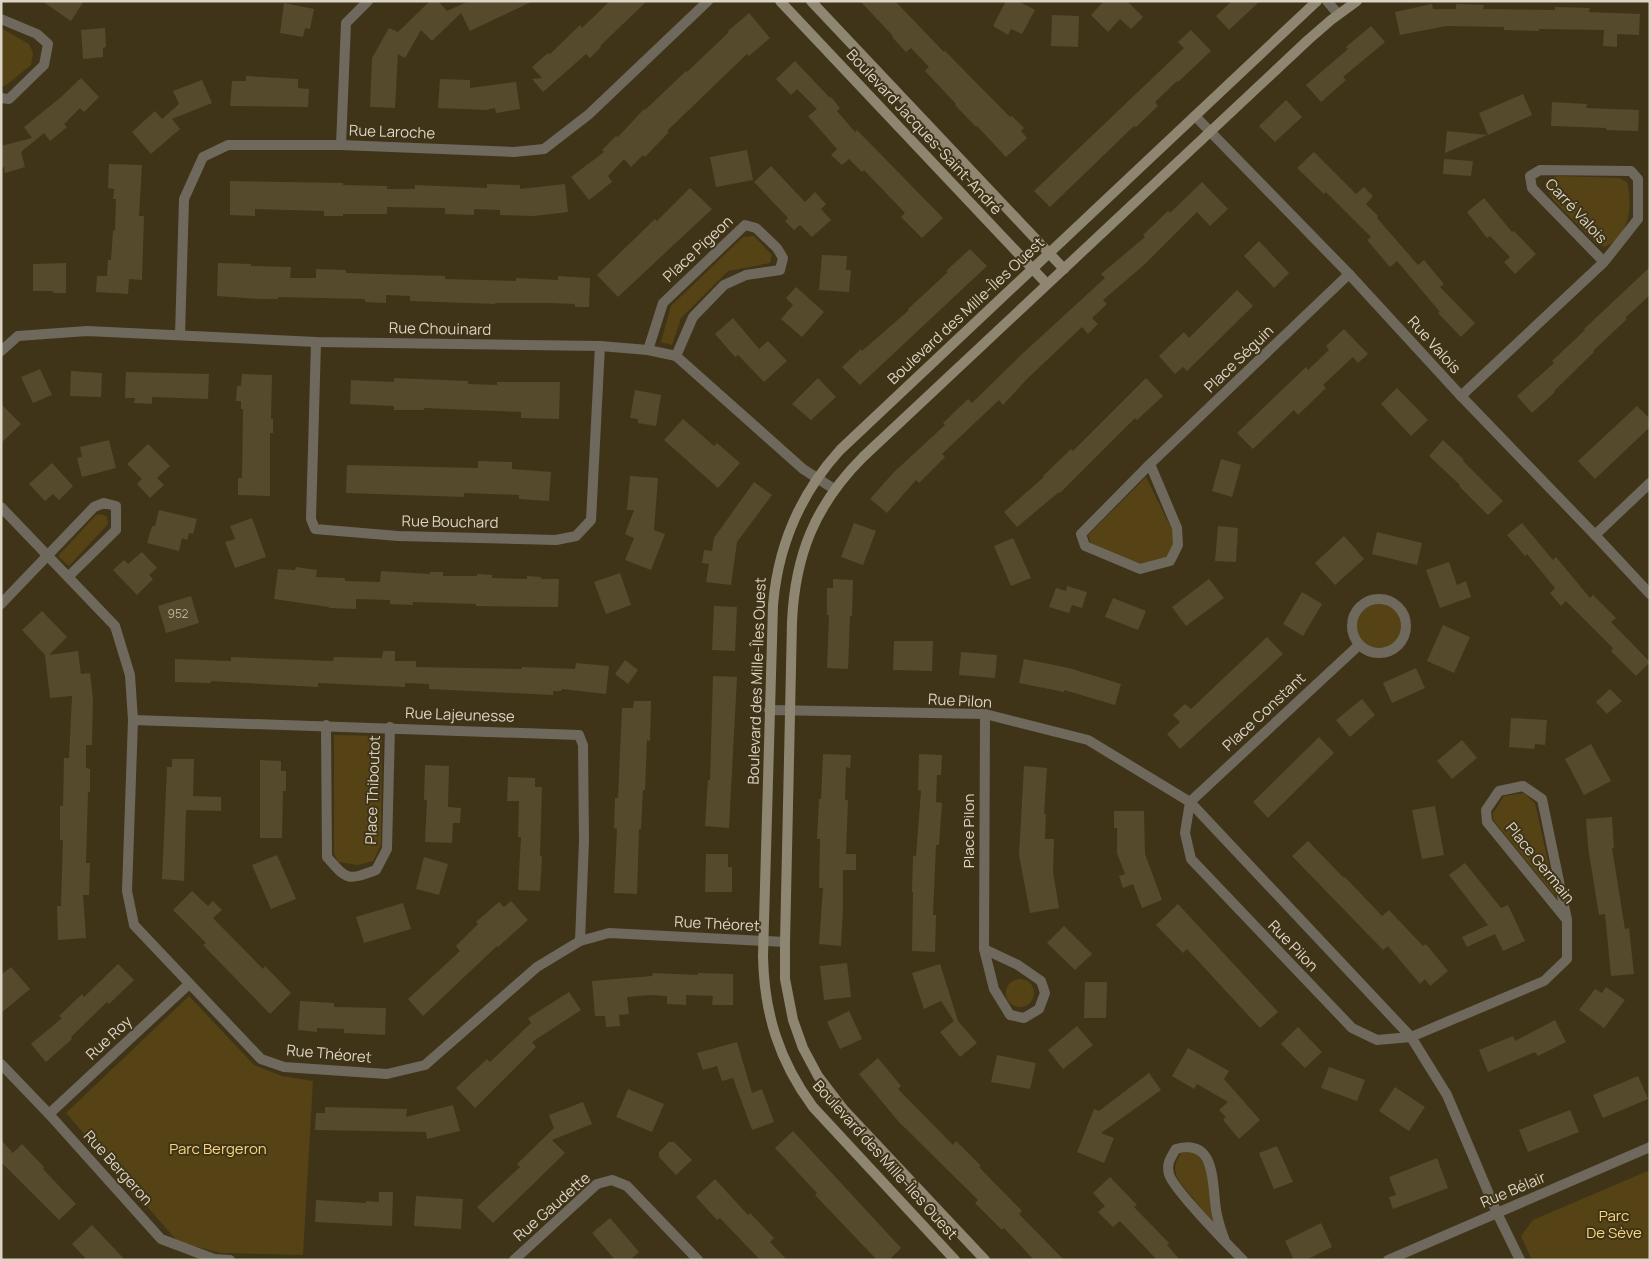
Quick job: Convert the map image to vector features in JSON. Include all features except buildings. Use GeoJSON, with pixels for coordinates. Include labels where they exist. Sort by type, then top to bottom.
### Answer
{"type":"FeatureCollection","features":[{"type":"Feature","properties":{"kind":"street"},"geometry":{"type":"LineString","coordinates":[[341,145],[346,23],[368,1]]}},
{"type":"Feature","properties":{"kind":"street","name":"Rue Laroche"},"geometry":{"type":"LineString","coordinates":[[180,335],[184,199],[203,157],[228,145],[341,145],[514,152],[544,149],[588,115],[708,1]]}},
{"type":"Feature","properties":{"kind":"street","name":"Boulevard Jacques-Saint-André"},"geometry":{"type":"LineString","coordinates":[[780,1],[1046,284]]}},
{"type":"Feature","properties":{"kind":"street","name":"Boulevard Jacques-Saint-André"},"geometry":{"type":"LineString","coordinates":[[811,1],[1064,269]]}},
{"type":"Feature","properties":{"kind":"street","name":"Boulevard des Mille-Îles Ouest"},"geometry":{"type":"LineString","coordinates":[[955,1260],[828,1124],[797,1085],[784,1060],[771,1022],[764,977],[763,942],[773,605],[775,578],[781,554],[794,519],[817,479],[850,441],[1316,1]]}},
{"type":"Feature","properties":{"kind":"street"},"geometry":{"type":"LineString","coordinates":[[1327,1],[1338,14]]}},
{"type":"Feature","properties":{"kind":"street","name":"Boulevard des Mille-Îles Ouest"},"geometry":{"type":"LineString","coordinates":[[985,1260],[844,1110],[818,1076],[801,1042],[789,1003],[785,979],[784,942],[793,602],[798,567],[813,525],[834,489],[863,456],[1308,40],[1338,14],[1357,1]]}},
{"type":"Feature","properties":{"kind":"street"},"geometry":{"type":"LineString","coordinates":[[1,19],[37,34],[48,44],[44,65],[9,99],[1,98]]}},
{"type":"Feature","properties":{"kind":"street","name":"Rue Valois"},"geometry":{"type":"LineString","coordinates":[[1195,116],[1349,274],[1460,396],[1650,594]]}},
{"type":"Feature","properties":{"kind":"street","name":"Carré Valois"},"geometry":{"type":"LineString","coordinates":[[1460,396],[1604,262],[1638,219],[1638,179],[1631,171],[1540,170],[1530,176],[1532,188],[1604,262]]}},
{"type":"Feature","properties":{"kind":"street","name":"Place Pigeon"},"geometry":{"type":"LineString","coordinates":[[648,350],[663,303],[745,224],[756,228],[777,248],[783,258],[780,270],[746,275],[724,285],[693,317],[676,356]]}},
{"type":"Feature","properties":{"kind":"street","name":"Place Séguin"},"geometry":{"type":"LineString","coordinates":[[1150,464],[1177,528],[1178,545],[1170,561],[1140,569],[1084,546],[1080,534],[1150,464],[1349,274]]}},
{"type":"Feature","properties":{"kind":"street","name":"Rue Chouinard"},"geometry":{"type":"LineString","coordinates":[[1,351],[18,336],[87,331],[316,342],[600,346],[648,350],[676,356],[803,469],[834,489]]}},
{"type":"Feature","properties":{"kind":"street","name":"Rue Bouchard"},"geometry":{"type":"LineString","coordinates":[[316,342],[311,519],[315,528],[398,536],[556,540],[576,536],[591,520],[600,346]]}},
{"type":"Feature","properties":{"kind":"street"},"geometry":{"type":"LineString","coordinates":[[1595,535],[1650,483]]}},
{"type":"Feature","properties":{"kind":"street"},"geometry":{"type":"LineString","coordinates":[[1,604],[94,507],[104,503],[116,506],[116,530],[68,577]]}},
{"type":"Feature","properties":{"kind":"street","name":"Rue Théoret"},"geometry":{"type":"LineString","coordinates":[[1,507],[115,626],[130,675],[132,720],[127,891],[134,925],[261,1059],[284,1067],[387,1074],[425,1065],[537,967],[580,941],[609,933],[784,942]]}},
{"type":"Feature","properties":{"kind":"street"},"geometry":{"type":"LineString","coordinates":[[1380,599],[1393,603],[1400,608],[1407,623],[1406,632],[1400,644],[1394,650],[1376,654],[1366,651],[1359,645],[1353,634],[1352,625],[1354,615],[1359,608],[1367,602],[1380,599]]}},
{"type":"Feature","properties":{"kind":"street","name":"Place Constant"},"geometry":{"type":"LineString","coordinates":[[1190,802],[1359,645]]}},
{"type":"Feature","properties":{"kind":"street","name":"Rue Pilon"},"geometry":{"type":"LineString","coordinates":[[770,710],[985,714],[1088,740],[1190,802],[1411,1037],[1447,1095],[1497,1213],[1520,1260]]}},
{"type":"Feature","properties":{"kind":"street","name":"Place Pilon"},"geometry":{"type":"LineString","coordinates":[[984,949],[1018,965],[1041,981],[1045,994],[1039,1009],[1024,1018],[1010,1015],[994,989],[984,949],[985,714]]}},
{"type":"Feature","properties":{"kind":"street","name":"Rue Lajeunesse"},"geometry":{"type":"LineString","coordinates":[[132,720],[579,735],[583,745],[584,841],[580,941]]}},
{"type":"Feature","properties":{"kind":"street","name":"Place Thiboutot"},"geometry":{"type":"LineString","coordinates":[[326,726],[327,857],[342,875],[354,878],[376,870],[387,849],[390,728]]}},
{"type":"Feature","properties":{"kind":"street","name":"Place Germain"},"geometry":{"type":"LineString","coordinates":[[1411,1037],[1544,981],[1567,959],[1567,920],[1542,799],[1523,786],[1499,791],[1486,810],[1487,822],[1567,920]]}},
{"type":"Feature","properties":{"kind":"street","name":"Rue Pilon"},"geometry":{"type":"LineString","coordinates":[[1190,802],[1185,833],[1190,860],[1352,1028],[1377,1040],[1411,1037]]}},
{"type":"Feature","properties":{"kind":"street","name":"Rue Roy"},"geometry":{"type":"LineString","coordinates":[[49,1114],[189,984]]}},
{"type":"Feature","properties":{"kind":"street","name":"Rue Bergeron"},"geometry":{"type":"LineString","coordinates":[[1,1064],[49,1114],[161,1239],[214,1259],[230,1260]]}},
{"type":"Feature","properties":{"kind":"street"},"geometry":{"type":"LineString","coordinates":[[1225,1241],[1217,1215],[1210,1165],[1196,1147],[1176,1149],[1168,1165],[1169,1176],[1179,1190],[1225,1241],[1243,1260]]}},
{"type":"Feature","properties":{"kind":"street","name":"Rue Bélair"},"geometry":{"type":"LineString","coordinates":[[1388,1260],[1650,1147]]}},
{"type":"Feature","properties":{"kind":"street","name":"Rue Gaudette"},"geometry":{"type":"LineString","coordinates":[[514,1260],[597,1184],[612,1180],[627,1186],[698,1260]]}},
{"type":"Feature","properties":{"kind":"green space"},"geometry":{"type":"Polygon","coordinates":[[[1,28],[29,44],[33,53],[31,65],[5,86],[1,86],[1,28]]]}},
{"type":"Feature","properties":{"kind":"green space"},"geometry":{"type":"Polygon","coordinates":[[[1559,176],[1619,178],[1627,182],[1630,201],[1628,219],[1620,235],[1613,242],[1605,247],[1596,243],[1553,200],[1547,188],[1549,178],[1559,176]]]}},
{"type":"Feature","properties":{"kind":"green space"},"geometry":{"type":"Polygon","coordinates":[[[754,236],[772,255],[770,263],[728,271],[681,318],[672,345],[661,342],[671,306],[743,237],[754,236]]]}},
{"type":"Feature","properties":{"kind":"green space"},"geometry":{"type":"Polygon","coordinates":[[[1146,477],[1173,532],[1173,545],[1168,557],[1140,565],[1091,544],[1088,535],[1146,477]]]}},
{"type":"Feature","properties":{"kind":"green space"},"geometry":{"type":"Polygon","coordinates":[[[102,514],[107,517],[108,524],[69,566],[58,556],[96,515],[102,514]]]}},
{"type":"Feature","properties":{"kind":"green space"},"geometry":{"type":"Polygon","coordinates":[[[1374,604],[1384,604],[1396,610],[1401,618],[1401,636],[1396,644],[1388,649],[1374,650],[1366,647],[1359,640],[1356,632],[1356,622],[1359,614],[1366,607],[1374,604]]]}},
{"type":"Feature","properties":{"kind":"green space"},"geometry":{"type":"Polygon","coordinates":[[[334,735],[382,736],[381,845],[373,861],[358,865],[338,862],[334,853],[334,735]]]}},
{"type":"Feature","properties":{"kind":"green space"},"geometry":{"type":"Polygon","coordinates":[[[1524,793],[1535,803],[1556,897],[1493,820],[1493,813],[1504,796],[1524,793]]]}},
{"type":"Feature","properties":{"kind":"green space"},"geometry":{"type":"Polygon","coordinates":[[[1020,979],[1030,983],[1034,993],[1030,1003],[1020,1007],[1010,1003],[1006,993],[1010,983],[1020,979]]]}},
{"type":"Feature","properties":{"kind":"green space","name":"Parc Bergeron"},"geometry":{"type":"Polygon","coordinates":[[[189,996],[254,1065],[282,1076],[313,1081],[303,1255],[221,1253],[178,1242],[66,1113],[189,996]]]}},
{"type":"Feature","properties":{"kind":"green space"},"geometry":{"type":"Polygon","coordinates":[[[1195,1152],[1206,1167],[1217,1228],[1179,1181],[1176,1174],[1176,1164],[1181,1153],[1195,1152]]]}},
{"type":"Feature","properties":{"kind":"green space","name":"Parc De Sève"},"geometry":{"type":"Polygon","coordinates":[[[1650,1170],[1650,1260],[1532,1260],[1521,1236],[1533,1220],[1650,1170]]]}}]}
